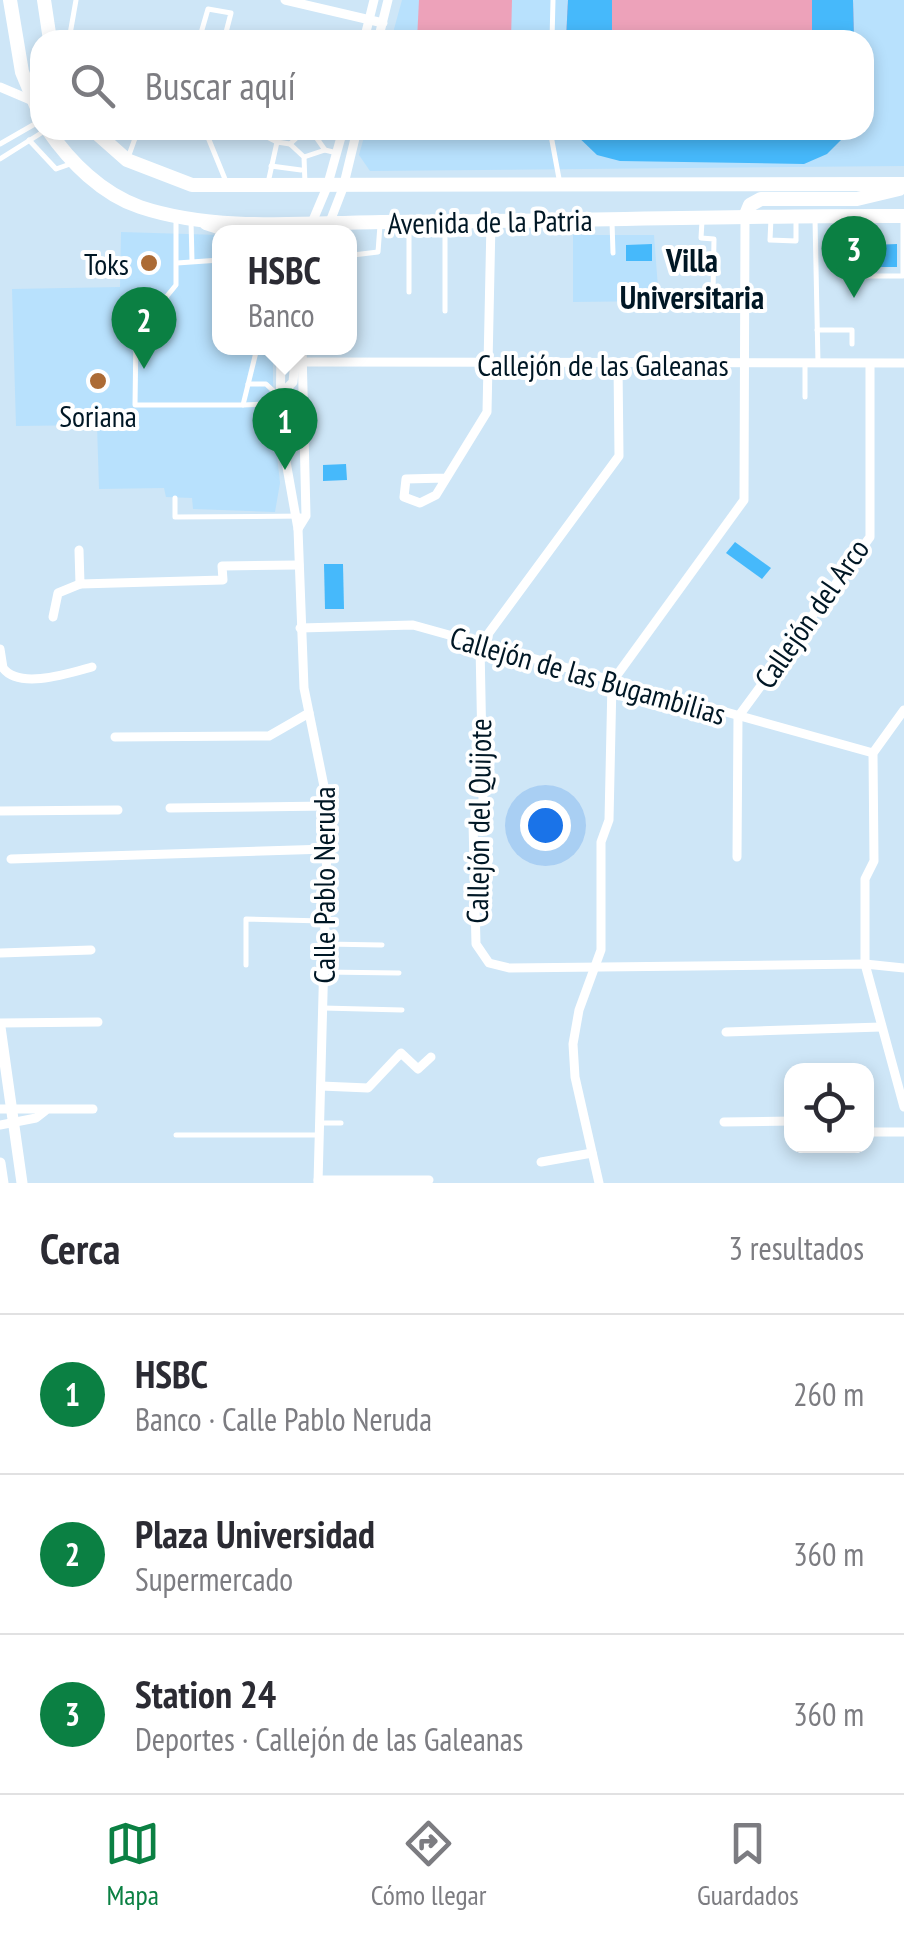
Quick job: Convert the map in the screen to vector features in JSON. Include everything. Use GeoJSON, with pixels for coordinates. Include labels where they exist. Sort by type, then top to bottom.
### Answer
{"type":"FeatureCollection","features":[{"type":"Feature","properties":{"kind":"main road"},"geometry":{"type":"LineString","coordinates":[[10,0],[22,72],[30,92]]}},
{"type":"Feature","properties":{"kind":"main road"},"geometry":{"type":"LineString","coordinates":[[44,0],[48,30]]}},
{"type":"Feature","properties":{"kind":"main road","name":"Avenida de la Patria"},"geometry":{"type":"LineString","coordinates":[[55,140],[75,163],[134,205],[189,219],[280,225]]}},
{"type":"Feature","properties":{"kind":"main road","name":"Avenida de la Patria"},"geometry":{"type":"LineString","coordinates":[[104,140],[127,160],[171,180],[228,187],[904,185]]}},
{"type":"Feature","properties":{"kind":"main road"},"geometry":{"type":"LineString","coordinates":[[746,217],[750,205],[760,199],[857,199],[904,185]]}},
{"type":"Feature","properties":{"kind":"main road","name":"Avenida de la Patria"},"geometry":{"type":"LineString","coordinates":[[354,225],[904,216]]}},
{"type":"Feature","properties":{"kind":"main road"},"geometry":{"type":"LineString","coordinates":[[189,219],[212,226]]}},
{"type":"Feature","properties":{"kind":"street"},"geometry":{"type":"LineString","coordinates":[[285,0],[383,23]]}},
{"type":"Feature","properties":{"kind":"street"},"geometry":{"type":"LineString","coordinates":[[366,30],[374,0]]}},
{"type":"Feature","properties":{"kind":"street"},"geometry":{"type":"LineString","coordinates":[[381,30],[388,0]]}},
{"type":"Feature","properties":{"kind":"street"},"geometry":{"type":"LineString","coordinates":[[0,87],[30,107]]}},
{"type":"Feature","properties":{"kind":"street"},"geometry":{"type":"LineString","coordinates":[[329,225],[341,140]]}},
{"type":"Feature","properties":{"kind":"street"},"geometry":{"type":"LineString","coordinates":[[311,225],[335,188],[353,140]]}},
{"type":"Feature","properties":{"kind":"street"},"geometry":{"type":"LineString","coordinates":[[599,1183],[575,1077],[573,1044],[578,1010],[598,967],[601,842],[609,820],[612,682],[744,500],[746,217]]}},
{"type":"Feature","properties":{"kind":"street"},"geometry":{"type":"LineString","coordinates":[[445,478],[406,479],[404,496],[412,503],[429,500],[445,478],[487,412],[491,222]]}},
{"type":"Feature","properties":{"kind":"street","name":"Calle Pablo Neruda"},"geometry":{"type":"LineString","coordinates":[[282,355],[282,451],[298,529],[300,628],[308,714],[328,806],[318,1182]]}},
{"type":"Feature","properties":{"kind":"street"},"geometry":{"type":"LineString","coordinates":[[298,355],[293,382],[279,396],[292,412],[305,450]]}},
{"type":"Feature","properties":{"kind":"street"},"geometry":{"type":"LineString","coordinates":[[298,529],[306,516],[300,355]]}},
{"type":"Feature","properties":{"kind":"street","name":"Callejón de las Galeanas"},"geometry":{"type":"LineString","coordinates":[[301,362],[904,364]]}},
{"type":"Feature","properties":{"kind":"street","name":"Callejón del Arco"},"geometry":{"type":"LineString","coordinates":[[737,858],[738,717],[870,538],[870,364]]}},
{"type":"Feature","properties":{"kind":"street"},"geometry":{"type":"LineString","coordinates":[[480,645],[619,456],[618,365]]}},
{"type":"Feature","properties":{"kind":"street"},"geometry":{"type":"LineString","coordinates":[[79,550],[80,584]]}},
{"type":"Feature","properties":{"kind":"street"},"geometry":{"type":"LineString","coordinates":[[53,616],[58,593],[80,584],[223,580],[222,566],[299,565]]}},
{"type":"Feature","properties":{"kind":"street","name":"Callejón de las Bugambilias"},"geometry":{"type":"LineString","coordinates":[[300,628],[413,625],[873,753]]}},
{"type":"Feature","properties":{"kind":"street","name":"Callejón del Quijote"},"geometry":{"type":"LineString","coordinates":[[480,645],[483,801],[473,823],[476,944],[480,954],[499,967],[864,964],[904,968]]}},
{"type":"Feature","properties":{"kind":"street"},"geometry":{"type":"LineString","coordinates":[[0,649],[3,668],[15,677],[60,676],[92,667]]}},
{"type":"Feature","properties":{"kind":"street"},"geometry":{"type":"LineString","coordinates":[[904,710],[873,753],[874,861],[865,878],[864,964],[904,1107]]}},
{"type":"Feature","properties":{"kind":"street"},"geometry":{"type":"LineString","coordinates":[[116,738],[269,736],[308,714]]}},
{"type":"Feature","properties":{"kind":"street"},"geometry":{"type":"LineString","coordinates":[[170,808],[328,806]]}},
{"type":"Feature","properties":{"kind":"street"},"geometry":{"type":"LineString","coordinates":[[0,811],[118,810]]}},
{"type":"Feature","properties":{"kind":"street"},"geometry":{"type":"LineString","coordinates":[[10,859],[328,849]]}},
{"type":"Feature","properties":{"kind":"street"},"geometry":{"type":"LineString","coordinates":[[0,953],[92,950]]}},
{"type":"Feature","properties":{"kind":"street"},"geometry":{"type":"LineString","coordinates":[[22,1183],[7,1124],[0,1025],[98,1022]]}},
{"type":"Feature","properties":{"kind":"street"},"geometry":{"type":"LineString","coordinates":[[726,1032],[882,1027]]}},
{"type":"Feature","properties":{"kind":"street"},"geometry":{"type":"LineString","coordinates":[[321,1086],[368,1088],[400,1054],[418,1069],[430,1057]]}},
{"type":"Feature","properties":{"kind":"street"},"geometry":{"type":"LineString","coordinates":[[6,1108],[34,1106],[45,1111]]}},
{"type":"Feature","properties":{"kind":"street"},"geometry":{"type":"LineString","coordinates":[[7,1124],[45,1111],[93,1109]]}},
{"type":"Feature","properties":{"kind":"street"},"geometry":{"type":"LineString","coordinates":[[724,1122],[784,1121]]}},
{"type":"Feature","properties":{"kind":"street"},"geometry":{"type":"LineString","coordinates":[[874,1132],[904,1132]]}},
{"type":"Feature","properties":{"kind":"street"},"geometry":{"type":"LineString","coordinates":[[541,1162],[592,1153]]}},
{"type":"Feature","properties":{"kind":"street"},"geometry":{"type":"LineString","coordinates":[[0,1163],[2,1179]]}},
{"type":"Feature","properties":{"kind":"street"},"geometry":{"type":"LineString","coordinates":[[318,1182],[430,1180]]}},
{"type":"Feature","properties":{"kind":"lane"},"geometry":{"type":"LineString","coordinates":[[72,30],[76,0]]}},
{"type":"Feature","properties":{"kind":"lane"},"geometry":{"type":"LineString","coordinates":[[552,30],[553,0]]}},
{"type":"Feature","properties":{"kind":"lane"},"geometry":{"type":"LineString","coordinates":[[202,30],[208,9],[231,13],[227,30]]}},
{"type":"Feature","properties":{"kind":"lane"},"geometry":{"type":"LineString","coordinates":[[0,144],[30,119]]}},
{"type":"Feature","properties":{"kind":"lane"},"geometry":{"type":"LineString","coordinates":[[0,158],[30,140],[56,169],[75,163]]}},
{"type":"Feature","properties":{"kind":"lane"},"geometry":{"type":"LineString","coordinates":[[127,160],[134,140]]}},
{"type":"Feature","properties":{"kind":"lane"},"geometry":{"type":"LineString","coordinates":[[209,140],[228,187]]}},
{"type":"Feature","properties":{"kind":"lane"},"geometry":{"type":"LineString","coordinates":[[272,140],[290,144],[304,158]]}},
{"type":"Feature","properties":{"kind":"lane"},"geometry":{"type":"LineString","coordinates":[[290,144],[295,140]]}},
{"type":"Feature","properties":{"kind":"lane"},"geometry":{"type":"LineString","coordinates":[[316,140],[324,150]]}},
{"type":"Feature","properties":{"kind":"lane"},"geometry":{"type":"LineString","coordinates":[[552,140],[560,186]]}},
{"type":"Feature","properties":{"kind":"lane"},"geometry":{"type":"LineString","coordinates":[[267,186],[276,142]]}},
{"type":"Feature","properties":{"kind":"lane"},"geometry":{"type":"LineString","coordinates":[[304,158],[324,150],[338,153]]}},
{"type":"Feature","properties":{"kind":"lane"},"geometry":{"type":"LineString","coordinates":[[304,158],[306,186]]}},
{"type":"Feature","properties":{"kind":"lane"},"geometry":{"type":"LineString","coordinates":[[270,166],[302,170]]}},
{"type":"Feature","properties":{"kind":"lane"},"geometry":{"type":"LineString","coordinates":[[815,216],[818,364]]}},
{"type":"Feature","properties":{"kind":"lane"},"geometry":{"type":"LineString","coordinates":[[864,216],[865,276],[903,276],[904,216]]}},
{"type":"Feature","properties":{"kind":"lane"},"geometry":{"type":"LineString","coordinates":[[771,217],[770,240],[796,240],[796,217]]}},
{"type":"Feature","properties":{"kind":"lane"},"geometry":{"type":"LineString","coordinates":[[702,218],[701,238],[714,238],[713,294],[745,294]]}},
{"type":"Feature","properties":{"kind":"lane"},"geometry":{"type":"LineString","coordinates":[[189,219],[192,261]]}},
{"type":"Feature","properties":{"kind":"lane"},"geometry":{"type":"LineString","coordinates":[[189,219],[176,263],[176,285],[136,334],[134,405],[265,404],[279,396],[266,384],[248,384]]}},
{"type":"Feature","properties":{"kind":"lane"},"geometry":{"type":"LineString","coordinates":[[612,219],[613,253]]}},
{"type":"Feature","properties":{"kind":"lane"},"geometry":{"type":"LineString","coordinates":[[357,255],[378,252],[380,222]]}},
{"type":"Feature","properties":{"kind":"lane"},"geometry":{"type":"LineString","coordinates":[[409,222],[409,292]]}},
{"type":"Feature","properties":{"kind":"lane"},"geometry":{"type":"LineString","coordinates":[[445,222],[445,311]]}},
{"type":"Feature","properties":{"kind":"lane"},"geometry":{"type":"LineString","coordinates":[[176,263],[212,260]]}},
{"type":"Feature","properties":{"kind":"lane"},"geometry":{"type":"LineString","coordinates":[[817,330],[852,330],[852,344]]}},
{"type":"Feature","properties":{"kind":"lane"},"geometry":{"type":"LineString","coordinates":[[243,405],[256,355]]}},
{"type":"Feature","properties":{"kind":"lane"},"geometry":{"type":"LineString","coordinates":[[804,397],[805,364]]}},
{"type":"Feature","properties":{"kind":"lane"},"geometry":{"type":"LineString","coordinates":[[175,498],[175,517],[306,516]]}},
{"type":"Feature","properties":{"kind":"lane"},"geometry":{"type":"LineString","coordinates":[[246,965],[246,919],[326,922]]}},
{"type":"Feature","properties":{"kind":"lane"},"geometry":{"type":"LineString","coordinates":[[325,944],[382,946]]}},
{"type":"Feature","properties":{"kind":"lane"},"geometry":{"type":"LineString","coordinates":[[324,972],[399,973]]}},
{"type":"Feature","properties":{"kind":"lane"},"geometry":{"type":"LineString","coordinates":[[324,1008],[402,1010]]}},
{"type":"Feature","properties":{"kind":"lane"},"geometry":{"type":"LineString","coordinates":[[320,1123],[340,1123]]}},
{"type":"Feature","properties":{"kind":"lane"},"geometry":{"type":"LineString","coordinates":[[176,1136],[320,1135]]}},
{"type":"Feature","properties":{"kind":"shaded area"},"geometry":{"type":"Polygon","coordinates":[[[402,0],[904,0],[904,166],[370,171],[359,155],[363,140],[874,140],[874,30],[394,30],[402,0]]]}},
{"type":"Feature","properties":{"kind":"shaded area"},"geometry":{"type":"Polygon","coordinates":[[[419,0],[512,0],[511,30],[418,30],[419,0]]]}},
{"type":"Feature","properties":{"kind":"shaded area"},"geometry":{"type":"Polygon","coordinates":[[[568,0],[853,0],[854,30],[566,30],[568,0]]]}},
{"type":"Feature","properties":{"kind":"shaded area"},"geometry":{"type":"Polygon","coordinates":[[[121,232],[212,235],[212,355],[273,355],[273,418],[280,483],[275,512],[193,509],[192,498],[166,497],[164,488],[99,489],[97,425],[16,426],[12,289],[120,287],[121,232]]]}},
{"type":"Feature","properties":{"kind":"shaded area"},"geometry":{"type":"Polygon","coordinates":[[[573,235],[654,235],[659,301],[573,302],[573,235]]]}},
{"type":"Feature","properties":{"kind":"building"},"geometry":{"type":"Polygon","coordinates":[[[568,0],[612,0],[612,30],[566,30],[568,0]]]}},
{"type":"Feature","properties":{"kind":"building"},"geometry":{"type":"Polygon","coordinates":[[[812,0],[853,0],[854,30],[812,30],[812,0]]]}},
{"type":"Feature","properties":{"kind":"building"},"geometry":{"type":"Polygon","coordinates":[[[581,140],[841,140],[827,154],[804,164],[620,161],[597,155],[581,140]]]}},
{"type":"Feature","properties":{"kind":"building"},"geometry":{"type":"Polygon","coordinates":[[[652,244],[652,261],[626,261],[626,245],[652,244]]]}},
{"type":"Feature","properties":{"kind":"building"},"geometry":{"type":"Polygon","coordinates":[[[897,244],[897,267],[871,267],[871,245],[897,244]]]}},
{"type":"Feature","properties":{"kind":"building"},"geometry":{"type":"Polygon","coordinates":[[[346,464],[347,480],[323,481],[323,465],[346,464]]]}},
{"type":"Feature","properties":{"kind":"building"},"geometry":{"type":"Polygon","coordinates":[[[735,542],[771,568],[762,579],[726,553],[735,542]]]}},
{"type":"Feature","properties":{"kind":"building"},"geometry":{"type":"Polygon","coordinates":[[[324,564],[343,564],[344,609],[325,609],[324,564]]]}},
{"type":"Feature","properties":{"kind":"place","name":"Toks"},"geometry":{"type":"Point","coordinates":[149,263]}},
{"type":"Feature","properties":{"kind":"place","name":"Station 24"},"geometry":{"type":"Point","coordinates":[854,298]}},
{"type":"Feature","properties":{"kind":"place","name":"Plaza Universidad"},"geometry":{"type":"Point","coordinates":[144,369]}},
{"type":"Feature","properties":{"kind":"place","name":"Soriana"},"geometry":{"type":"Point","coordinates":[98,381]}},
{"type":"Feature","properties":{"kind":"place","name":"HSBC"},"geometry":{"type":"Point","coordinates":[285,470]}},
{"type":"Feature","properties":{"kind":"district","name":"Villa Universitaria"},"geometry":{"type":"Point","coordinates":[692,278]}}]}
